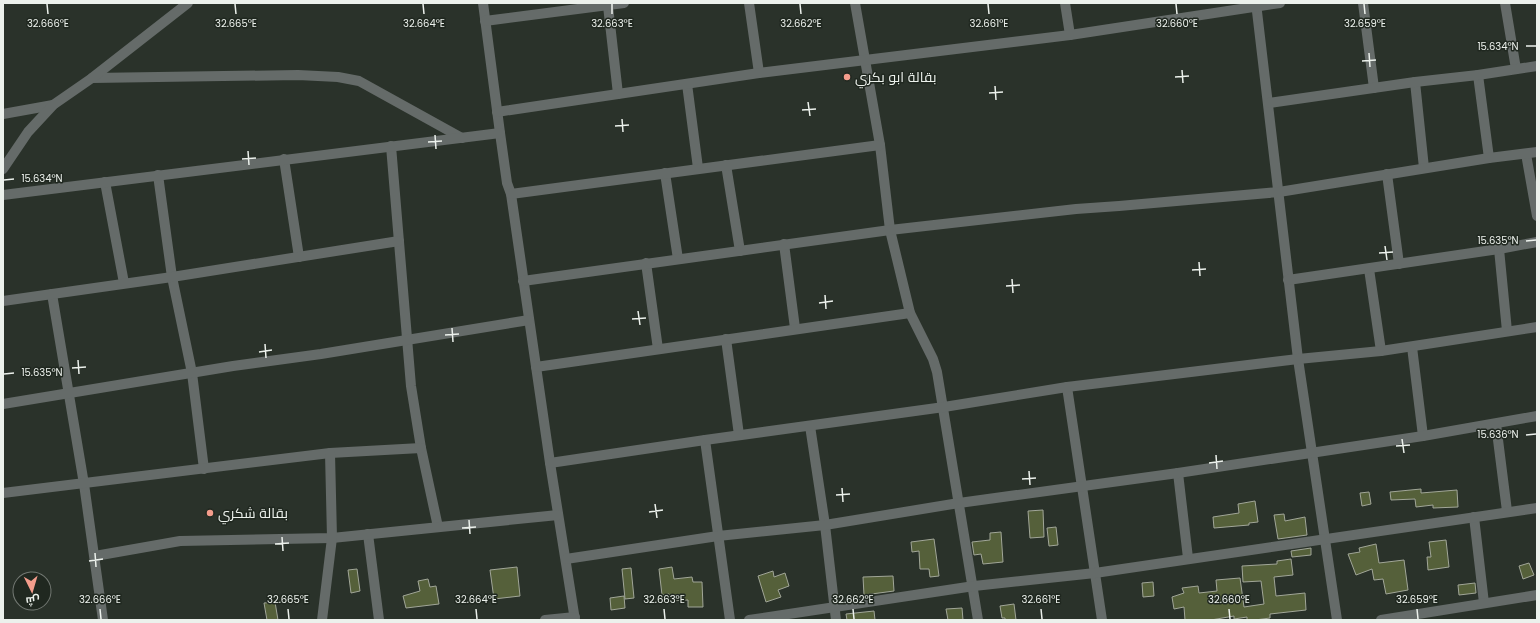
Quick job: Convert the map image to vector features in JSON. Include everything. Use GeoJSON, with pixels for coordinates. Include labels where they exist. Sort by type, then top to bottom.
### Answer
{"type":"FeatureCollection","features":[{"type":"Feature","properties":{"kind":"street"},"geometry":{"type":"LineString","coordinates":[[3,169],[28,132],[53,105],[92,78],[188,3]]}},
{"type":"Feature","properties":{"kind":"street"},"geometry":{"type":"LineString","coordinates":[[482,3],[507,183],[510,194],[575,619],[545,620]]}},
{"type":"Feature","properties":{"kind":"street"},"geometry":{"type":"LineString","coordinates":[[485,21],[624,3]]}},
{"type":"Feature","properties":{"kind":"street"},"geometry":{"type":"LineString","coordinates":[[749,3],[759,73]]}},
{"type":"Feature","properties":{"kind":"street"},"geometry":{"type":"LineString","coordinates":[[855,3],[880,145],[890,230],[910,313],[933,359],[944,407],[974,586],[978,620]]}},
{"type":"Feature","properties":{"kind":"street"},"geometry":{"type":"LineString","coordinates":[[1065,3],[1070,35]]}},
{"type":"Feature","properties":{"kind":"street"},"geometry":{"type":"LineString","coordinates":[[497,112],[759,73],[1070,35],[1257,5],[1280,3]]}},
{"type":"Feature","properties":{"kind":"street"},"geometry":{"type":"LineString","coordinates":[[1363,3],[1374,88]]}},
{"type":"Feature","properties":{"kind":"street"},"geometry":{"type":"LineString","coordinates":[[1505,3],[1516,69]]}},
{"type":"Feature","properties":{"kind":"street"},"geometry":{"type":"LineString","coordinates":[[1257,5],[1298,359],[1337,620]]}},
{"type":"Feature","properties":{"kind":"street"},"geometry":{"type":"LineString","coordinates":[[608,6],[618,94]]}},
{"type":"Feature","properties":{"kind":"street"},"geometry":{"type":"LineString","coordinates":[[1269,103],[1537,66]]}},
{"type":"Feature","properties":{"kind":"street"},"geometry":{"type":"LineString","coordinates":[[92,78],[298,75],[338,77],[359,81],[462,138]]}},
{"type":"Feature","properties":{"kind":"street"},"geometry":{"type":"LineString","coordinates":[[1478,75],[1489,158]]}},
{"type":"Feature","properties":{"kind":"street"},"geometry":{"type":"LineString","coordinates":[[1415,82],[1424,168]]}},
{"type":"Feature","properties":{"kind":"street"},"geometry":{"type":"LineString","coordinates":[[687,84],[698,168]]}},
{"type":"Feature","properties":{"kind":"street"},"geometry":{"type":"LineString","coordinates":[[3,114],[53,105]]}},
{"type":"Feature","properties":{"kind":"street"},"geometry":{"type":"LineString","coordinates":[[3,196],[284,159],[500,133]]}},
{"type":"Feature","properties":{"kind":"street"},"geometry":{"type":"LineString","coordinates":[[510,194],[880,145]]}},
{"type":"Feature","properties":{"kind":"street"},"geometry":{"type":"LineString","coordinates":[[391,146],[408,339],[410,386],[421,448],[438,527]]}},
{"type":"Feature","properties":{"kind":"street"},"geometry":{"type":"LineString","coordinates":[[523,281],[890,230],[1076,209],[1279,192],[1424,168],[1537,152]]}},
{"type":"Feature","properties":{"kind":"street"},"geometry":{"type":"LineString","coordinates":[[1526,154],[1537,216]]}},
{"type":"Feature","properties":{"kind":"street"},"geometry":{"type":"LineString","coordinates":[[284,159],[299,257]]}},
{"type":"Feature","properties":{"kind":"street"},"geometry":{"type":"LineString","coordinates":[[726,165],[740,251]]}},
{"type":"Feature","properties":{"kind":"street"},"geometry":{"type":"LineString","coordinates":[[665,173],[678,259]]}},
{"type":"Feature","properties":{"kind":"street"},"geometry":{"type":"LineString","coordinates":[[1386,174],[1399,264]]}},
{"type":"Feature","properties":{"kind":"street"},"geometry":{"type":"LineString","coordinates":[[158,175],[172,276],[192,373],[204,469]]}},
{"type":"Feature","properties":{"kind":"street"},"geometry":{"type":"LineString","coordinates":[[105,182],[124,283]]}},
{"type":"Feature","properties":{"kind":"street"},"geometry":{"type":"LineString","coordinates":[[3,301],[399,241]]}},
{"type":"Feature","properties":{"kind":"street"},"geometry":{"type":"LineString","coordinates":[[1288,280],[1369,269],[1537,242]]}},
{"type":"Feature","properties":{"kind":"street"},"geometry":{"type":"LineString","coordinates":[[784,244],[795,328]]}},
{"type":"Feature","properties":{"kind":"street"},"geometry":{"type":"LineString","coordinates":[[1499,249],[1507,331]]}},
{"type":"Feature","properties":{"kind":"street"},"geometry":{"type":"LineString","coordinates":[[646,263],[658,349]]}},
{"type":"Feature","properties":{"kind":"street"},"geometry":{"type":"LineString","coordinates":[[1369,269],[1381,351]]}},
{"type":"Feature","properties":{"kind":"street"},"geometry":{"type":"LineString","coordinates":[[52,294],[84,484],[103,620]]}},
{"type":"Feature","properties":{"kind":"street"},"geometry":{"type":"LineString","coordinates":[[536,367],[795,328],[910,313]]}},
{"type":"Feature","properties":{"kind":"street"},"geometry":{"type":"LineString","coordinates":[[3,404],[529,320]]}},
{"type":"Feature","properties":{"kind":"street"},"geometry":{"type":"LineString","coordinates":[[550,463],[944,407],[1067,387],[1298,359],[1381,351],[1537,327]]}},
{"type":"Feature","properties":{"kind":"street"},"geometry":{"type":"LineString","coordinates":[[726,339],[739,436]]}},
{"type":"Feature","properties":{"kind":"street"},"geometry":{"type":"LineString","coordinates":[[1412,347],[1423,436]]}},
{"type":"Feature","properties":{"kind":"street"},"geometry":{"type":"LineString","coordinates":[[1067,387],[1102,620]]}},
{"type":"Feature","properties":{"kind":"street"},"geometry":{"type":"LineString","coordinates":[[566,559],[718,536],[825,524],[959,502],[1178,473],[1423,436],[1537,416]]}},
{"type":"Feature","properties":{"kind":"street"},"geometry":{"type":"LineString","coordinates":[[1496,424],[1507,512]]}},
{"type":"Feature","properties":{"kind":"street"},"geometry":{"type":"LineString","coordinates":[[810,426],[825,524],[836,620]]}},
{"type":"Feature","properties":{"kind":"street"},"geometry":{"type":"LineString","coordinates":[[705,440],[730,620]]}},
{"type":"Feature","properties":{"kind":"street"},"geometry":{"type":"LineString","coordinates":[[3,493],[330,453],[421,448]]}},
{"type":"Feature","properties":{"kind":"street"},"geometry":{"type":"LineString","coordinates":[[322,620],[332,538],[330,453]]}},
{"type":"Feature","properties":{"kind":"street"},"geometry":{"type":"LineString","coordinates":[[1178,473],[1188,558]]}},
{"type":"Feature","properties":{"kind":"street"},"geometry":{"type":"LineString","coordinates":[[749,620],[974,586],[1094,573],[1537,508]]}},
{"type":"Feature","properties":{"kind":"street"},"geometry":{"type":"LineString","coordinates":[[95,556],[180,540],[332,538],[558,515]]}},
{"type":"Feature","properties":{"kind":"street"},"geometry":{"type":"LineString","coordinates":[[1474,518],[1484,603]]}},
{"type":"Feature","properties":{"kind":"street"},"geometry":{"type":"LineString","coordinates":[[368,534],[379,620]]}},
{"type":"Feature","properties":{"kind":"street"},"geometry":{"type":"LineString","coordinates":[[1381,620],[1446,615],[1484,603],[1537,595]]}},
{"type":"Feature","properties":{"kind":"building"},"geometry":{"type":"Polygon","coordinates":[[[1421,489],[1421,493],[1457,490],[1458,507],[1433,508],[1433,505],[1416,507],[1415,499],[1391,500],[1390,492],[1421,489]]]}},
{"type":"Feature","properties":{"kind":"building"},"geometry":{"type":"Polygon","coordinates":[[[1369,492],[1371,504],[1362,506],[1360,493],[1369,492]]]}},
{"type":"Feature","properties":{"kind":"building"},"geometry":{"type":"Polygon","coordinates":[[[1255,501],[1258,522],[1249,523],[1249,525],[1214,528],[1213,517],[1239,513],[1238,504],[1255,501]]]}},
{"type":"Feature","properties":{"kind":"building"},"geometry":{"type":"Polygon","coordinates":[[[1043,510],[1044,537],[1030,538],[1028,511],[1043,510]]]}},
{"type":"Feature","properties":{"kind":"building"},"geometry":{"type":"Polygon","coordinates":[[[1284,514],[1285,521],[1305,517],[1307,535],[1278,539],[1274,515],[1284,514]]]}},
{"type":"Feature","properties":{"kind":"building"},"geometry":{"type":"Polygon","coordinates":[[[1056,527],[1058,545],[1049,546],[1047,528],[1056,527]]]}},
{"type":"Feature","properties":{"kind":"building"},"geometry":{"type":"Polygon","coordinates":[[[1001,532],[1003,562],[983,564],[981,554],[974,555],[972,542],[990,540],[990,533],[1001,532]]]}},
{"type":"Feature","properties":{"kind":"building"},"geometry":{"type":"Polygon","coordinates":[[[934,539],[939,576],[930,577],[929,569],[920,569],[919,551],[912,552],[911,542],[934,539]]]}},
{"type":"Feature","properties":{"kind":"building"},"geometry":{"type":"Polygon","coordinates":[[[1446,540],[1449,567],[1428,570],[1427,557],[1431,557],[1429,542],[1446,540]]]}},
{"type":"Feature","properties":{"kind":"building"},"geometry":{"type":"Polygon","coordinates":[[[1376,544],[1379,563],[1404,560],[1408,590],[1386,594],[1383,579],[1374,580],[1372,569],[1356,575],[1348,554],[1360,552],[1359,548],[1376,544]]]}},
{"type":"Feature","properties":{"kind":"building"},"geometry":{"type":"Polygon","coordinates":[[[1311,548],[1311,555],[1292,557],[1291,551],[1311,548]]]}},
{"type":"Feature","properties":{"kind":"building"},"geometry":{"type":"Polygon","coordinates":[[[1291,559],[1293,575],[1274,577],[1276,596],[1305,593],[1306,610],[1270,614],[1270,618],[1255,620],[1247,620],[1247,617],[1234,619],[1234,616],[1211,620],[1185,620],[1184,607],[1174,609],[1172,597],[1184,593],[1182,588],[1198,586],[1199,593],[1217,591],[1216,580],[1240,578],[1244,607],[1264,604],[1261,581],[1243,582],[1242,566],[1277,564],[1277,561],[1291,559]]]}},
{"type":"Feature","properties":{"kind":"building"},"geometry":{"type":"Polygon","coordinates":[[[1529,563],[1534,575],[1523,579],[1519,566],[1529,563]]]}},
{"type":"Feature","properties":{"kind":"building"},"geometry":{"type":"Polygon","coordinates":[[[517,567],[520,596],[494,599],[490,570],[517,567]]]}},
{"type":"Feature","properties":{"kind":"building"},"geometry":{"type":"Polygon","coordinates":[[[672,567],[674,579],[692,577],[693,582],[702,582],[703,607],[688,607],[688,600],[669,601],[669,594],[662,595],[659,569],[672,567]]]}},
{"type":"Feature","properties":{"kind":"building"},"geometry":{"type":"Polygon","coordinates":[[[631,568],[634,598],[625,599],[622,569],[631,568]]]}},
{"type":"Feature","properties":{"kind":"building"},"geometry":{"type":"Polygon","coordinates":[[[357,569],[360,591],[351,593],[348,570],[357,569]]]}},
{"type":"Feature","properties":{"kind":"building"},"geometry":{"type":"Polygon","coordinates":[[[773,571],[774,577],[785,573],[789,586],[778,590],[781,597],[766,602],[758,576],[773,571]]]}},
{"type":"Feature","properties":{"kind":"building"},"geometry":{"type":"Polygon","coordinates":[[[893,576],[894,591],[864,595],[863,577],[893,576]]]}},
{"type":"Feature","properties":{"kind":"building"},"geometry":{"type":"Polygon","coordinates":[[[428,579],[430,587],[436,586],[439,604],[406,608],[403,596],[420,591],[418,581],[428,579]]]}},
{"type":"Feature","properties":{"kind":"building"},"geometry":{"type":"Polygon","coordinates":[[[1153,582],[1154,596],[1143,597],[1142,583],[1153,582]]]}},
{"type":"Feature","properties":{"kind":"building"},"geometry":{"type":"Polygon","coordinates":[[[1475,583],[1476,593],[1459,595],[1458,585],[1475,583]]]}},
{"type":"Feature","properties":{"kind":"building"},"geometry":{"type":"Polygon","coordinates":[[[624,596],[625,608],[611,610],[610,598],[624,596]]]}},
{"type":"Feature","properties":{"kind":"building"},"geometry":{"type":"Polygon","coordinates":[[[275,602],[278,620],[267,620],[264,603],[275,602]]]}},
{"type":"Feature","properties":{"kind":"building"},"geometry":{"type":"Polygon","coordinates":[[[1014,604],[1016,620],[1005,620],[1005,618],[1002,618],[1000,606],[1014,604]]]}},
{"type":"Feature","properties":{"kind":"building"},"geometry":{"type":"Polygon","coordinates":[[[962,608],[963,620],[948,620],[946,609],[962,608]]]}},
{"type":"Feature","properties":{"kind":"building"},"geometry":{"type":"Polygon","coordinates":[[[874,611],[875,620],[847,620],[846,614],[874,611]]]}},
{"type":"Feature","properties":{"kind":"place","name":"بقالة ابو بكري"},"geometry":{"type":"Point","coordinates":[847,77]}},
{"type":"Feature","properties":{"kind":"place","name":"بقالة شكري"},"geometry":{"type":"Point","coordinates":[210,513]}}]}
